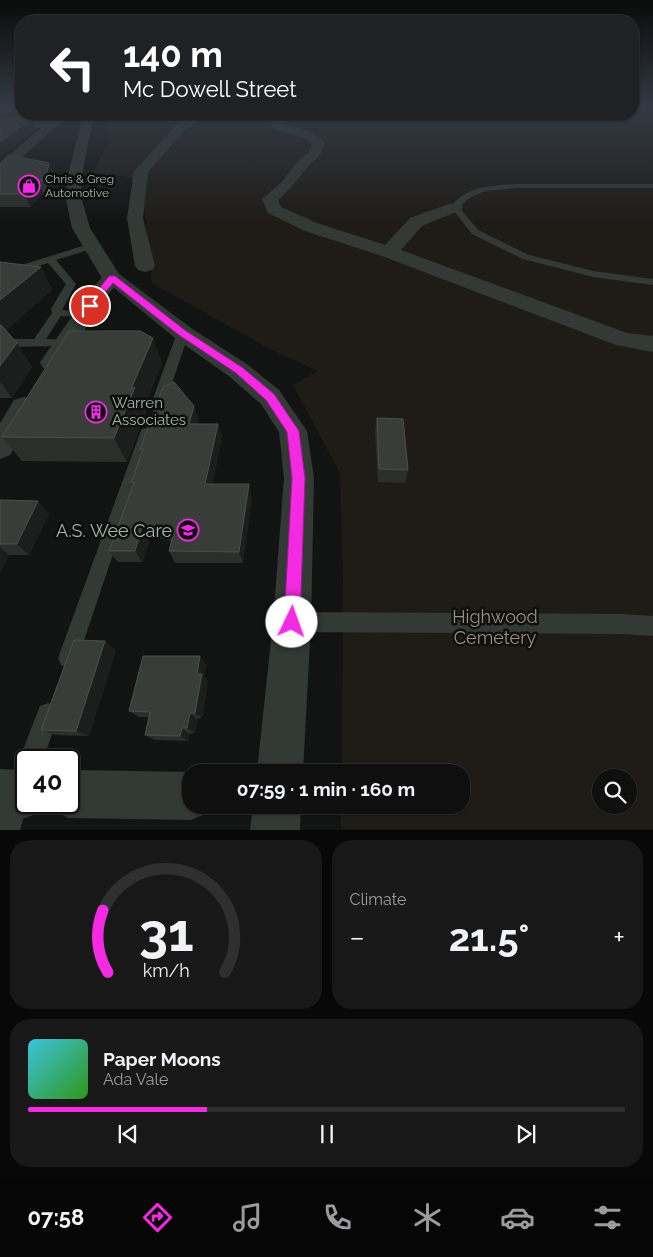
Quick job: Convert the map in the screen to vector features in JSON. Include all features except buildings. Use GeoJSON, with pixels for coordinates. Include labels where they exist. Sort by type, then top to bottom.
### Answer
{"type":"FeatureCollection","features":[{"type":"Feature","properties":{"kind":"street"},"geometry":{"type":"LineString","coordinates":[[0,170],[30,145]]}},
{"type":"Feature","properties":{"kind":"street"},"geometry":{"type":"LineString","coordinates":[[81,145],[74,179],[74,200],[81,228],[112,278],[183,333],[239,370],[270,397],[293,431],[298,478],[292,622],[281,764]]}},
{"type":"Feature","properties":{"kind":"street"},"geometry":{"type":"LineString","coordinates":[[145,266],[135,218],[141,171],[165,145]]}},
{"type":"Feature","properties":{"kind":"street"},"geometry":{"type":"LineString","coordinates":[[319,145],[315,154],[270,199],[274,210],[311,227],[389,252],[624,340],[653,344]]}},
{"type":"Feature","properties":{"kind":"street"},"geometry":{"type":"LineString","coordinates":[[389,252],[416,222],[455,207]]}},
{"type":"Feature","properties":{"kind":"street"},"geometry":{"type":"LineString","coordinates":[[0,446],[64,343],[112,278]]}},
{"type":"Feature","properties":{"kind":"street"},"geometry":{"type":"LineString","coordinates":[[80,794],[182,796]]}},
{"type":"Feature","properties":{"kind":"street"},"geometry":{"type":"LineString","coordinates":[[275,830],[276,814]]}},
{"type":"Feature","properties":{"kind":"lane"},"geometry":{"type":"LineString","coordinates":[[653,186],[517,186],[484,189],[468,195],[459,201],[455,207],[475,232],[526,257],[593,274],[653,282]]}},
{"type":"Feature","properties":{"kind":"lane"},"geometry":{"type":"LineString","coordinates":[[15,270],[92,246]]}},
{"type":"Feature","properties":{"kind":"lane"},"geometry":{"type":"LineString","coordinates":[[37,343],[58,313],[56,309],[71,284],[50,259]]}},
{"type":"Feature","properties":{"kind":"lane"},"geometry":{"type":"LineString","coordinates":[[58,313],[84,314]]}},
{"type":"Feature","properties":{"kind":"lane"},"geometry":{"type":"LineString","coordinates":[[34,749],[183,333]]}},
{"type":"Feature","properties":{"kind":"lane"},"geometry":{"type":"LineString","coordinates":[[0,343],[64,343]]}},
{"type":"Feature","properties":{"kind":"lane"},"geometry":{"type":"LineString","coordinates":[[292,622],[622,624],[653,626]]}},
{"type":"Feature","properties":{"kind":"green space","name":"Highwood Cemetery"},"geometry":{"type":"Polygon","coordinates":[[[107,145],[653,145],[653,829],[341,829],[341,814],[470,814],[470,764],[342,764],[343,578],[340,473],[293,385],[318,371],[270,349],[152,283],[141,179],[94,173],[107,145]]]}},
{"type":"Feature","properties":{"kind":"place","name":"Chris & Greg Automotive"},"geometry":{"type":"Point","coordinates":[29,186]}},
{"type":"Feature","properties":{"kind":"place","name":"Warren Associates"},"geometry":{"type":"Point","coordinates":[96,412]}},
{"type":"Feature","properties":{"kind":"place","name":"A.S. Wee Care"},"geometry":{"type":"Point","coordinates":[188,530]}},
{"type":"Feature","properties":{"kind":"route"},"geometry":{"type":"LineString","coordinates":[[90,306],[112,278],[183,333],[239,370],[270,397],[293,431],[298,478],[292,622]]}}]}
